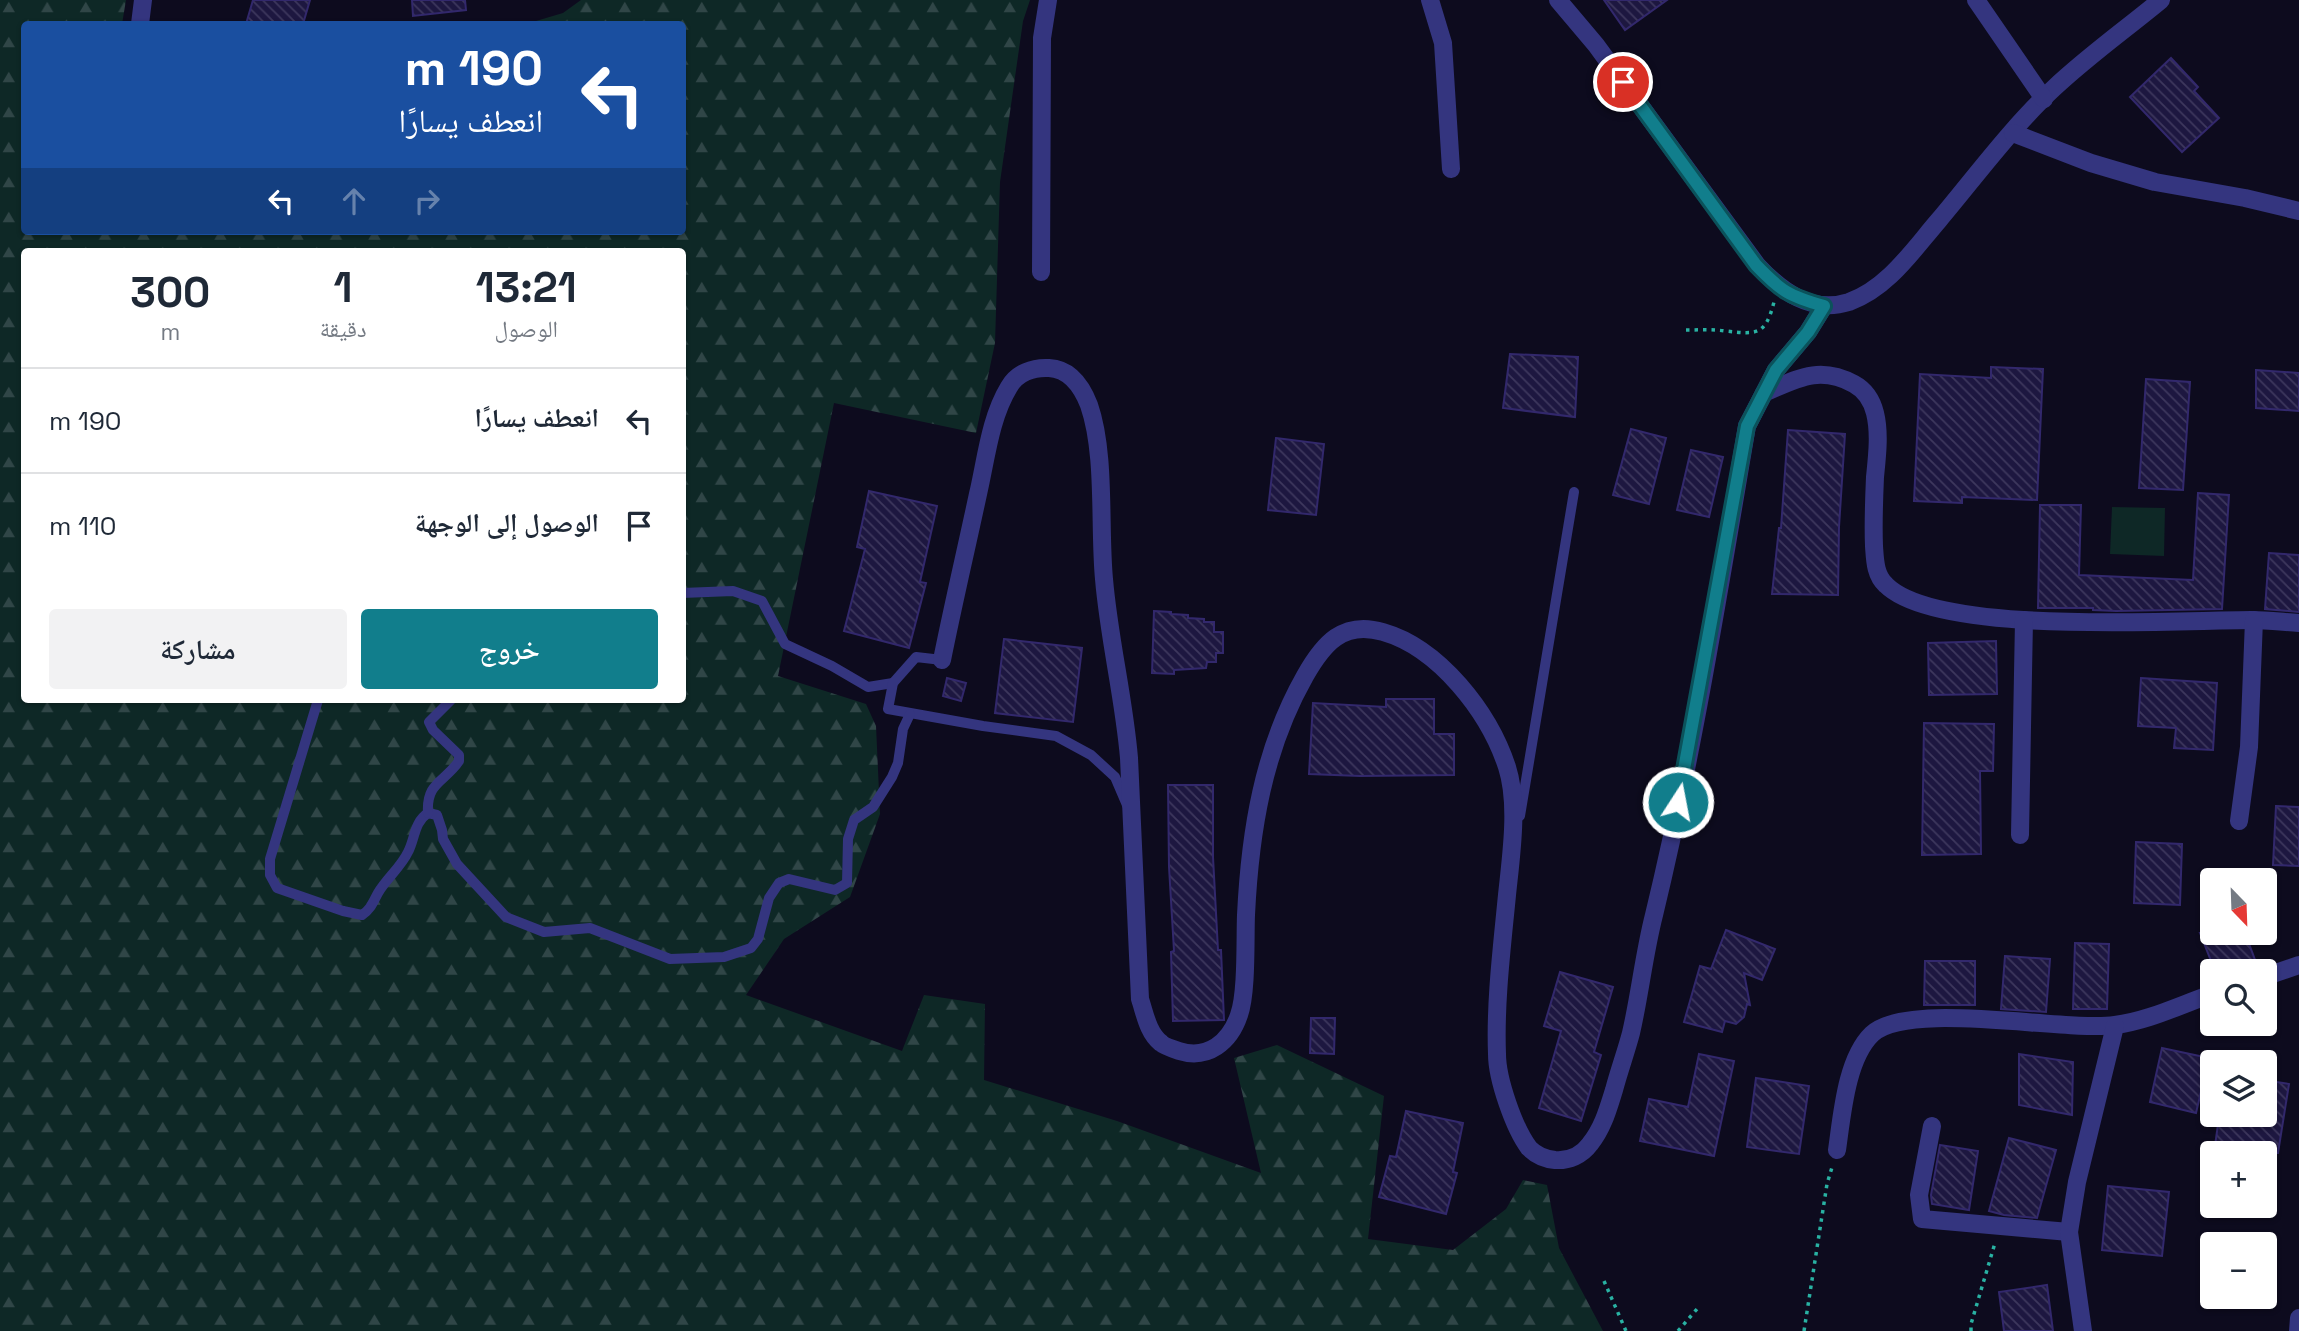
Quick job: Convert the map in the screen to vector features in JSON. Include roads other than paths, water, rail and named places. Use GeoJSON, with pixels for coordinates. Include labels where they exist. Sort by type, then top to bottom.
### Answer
{"type":"FeatureCollection","features":[{"type":"Feature","properties":{"kind":"street"},"geometry":{"type":"LineString","coordinates":[[140,21],[144,0]]}},
{"type":"Feature","properties":{"kind":"street"},"geometry":{"type":"LineString","coordinates":[[1041,272],[1042,38],[1048,0]]}},
{"type":"Feature","properties":{"kind":"street"},"geometry":{"type":"LineString","coordinates":[[1430,0],[1443,43],[1451,169]]}},
{"type":"Feature","properties":{"kind":"street"},"geometry":{"type":"LineString","coordinates":[[1558,0],[1604,56],[1756,265],[1776,286],[1796,298],[1824,306],[1850,302],[1876,287],[1900,267],[2053,88],[2161,0]]}},
{"type":"Feature","properties":{"kind":"street"},"geometry":{"type":"LineString","coordinates":[[1976,0],[2044,99]]}},
{"type":"Feature","properties":{"kind":"street"},"geometry":{"type":"LineString","coordinates":[[2012,133],[2091,163],[2155,183],[2245,198],[2299,211]]}},
{"type":"Feature","properties":{"kind":"street"},"geometry":{"type":"LineString","coordinates":[[942,660],[989,443],[1009,386],[1023,373],[1038,367],[1054,368],[1068,373],[1080,387],[1093,420],[1101,487],[1104,580],[1111,641],[1126,724],[1140,999],[1149,1028],[1160,1043],[1186,1053],[1214,1049],[1224,1042],[1240,1014],[1250,848],[1274,744],[1302,680],[1318,654],[1338,635],[1372,629],[1395,635],[1436,661],[1454,678],[1479,712],[1502,753],[1512,794],[1511,858],[1503,934],[1496,1059],[1508,1102],[1528,1146],[1540,1156],[1564,1160],[1583,1152],[1603,1125],[1631,1032],[1644,953],[1671,839],[1747,426],[1776,370],[1808,332],[1824,306]]}},
{"type":"Feature","properties":{"kind":"street"},"geometry":{"type":"LineString","coordinates":[[1764,393],[1804,376],[1823,374],[1838,377],[1860,387],[1872,402],[1876,416],[1877,449],[1873,516],[1875,565],[1878,576],[1899,597],[1935,609],[2024,620],[2254,620],[2299,623]]}},
{"type":"Feature","properties":{"kind":"street"},"geometry":{"type":"LineString","coordinates":[[2020,835],[2024,620]]}},
{"type":"Feature","properties":{"kind":"street"},"geometry":{"type":"LineString","coordinates":[[2239,821],[2249,747],[2254,620]]}},
{"type":"Feature","properties":{"kind":"street"},"geometry":{"type":"LineString","coordinates":[[2277,973],[2299,965]]}},
{"type":"Feature","properties":{"kind":"street"},"geometry":{"type":"LineString","coordinates":[[1837,1150],[1849,1077],[1870,1036],[1879,1029],[1902,1021],[1937,1019],[2115,1026],[2144,1019],[2200,998]]}},
{"type":"Feature","properties":{"kind":"street"},"geometry":{"type":"LineString","coordinates":[[2082,1331],[2069,1232],[2077,1182],[2115,1026]]}},
{"type":"Feature","properties":{"kind":"street"},"geometry":{"type":"LineString","coordinates":[[1932,1126],[1919,1195],[1922,1219],[2069,1232]]}},
{"type":"Feature","properties":{"kind":"street"},"geometry":{"type":"LineString","coordinates":[[2298,1331],[2299,1318]]}},
{"type":"Feature","properties":{"kind":"lane"},"geometry":{"type":"LineString","coordinates":[[1511,858],[1574,492]]}},
{"type":"Feature","properties":{"kind":"lane"},"geometry":{"type":"LineString","coordinates":[[686,593],[733,591],[762,601],[785,644],[868,687],[892,683]]}},
{"type":"Feature","properties":{"kind":"lane"},"geometry":{"type":"LineString","coordinates":[[942,660],[916,657],[892,683],[888,709],[910,715],[1056,736],[1091,755],[1115,777],[1131,815]]}},
{"type":"Feature","properties":{"kind":"lane"},"geometry":{"type":"LineString","coordinates":[[316,703],[270,859],[270,876],[277,888],[362,915],[369,911],[379,892],[408,853],[418,824],[428,813],[437,815],[443,839],[457,864],[506,917],[544,932],[590,928],[670,959],[724,957],[743,952],[756,942],[769,898],[779,883],[789,879],[835,890],[847,883],[848,839],[854,820],[873,807],[892,777],[898,763],[902,729],[910,715]]}},
{"type":"Feature","properties":{"kind":"lane"},"geometry":{"type":"LineString","coordinates":[[428,813],[428,802],[435,783],[459,761],[459,755],[433,730],[429,722],[449,703]]}}]}
